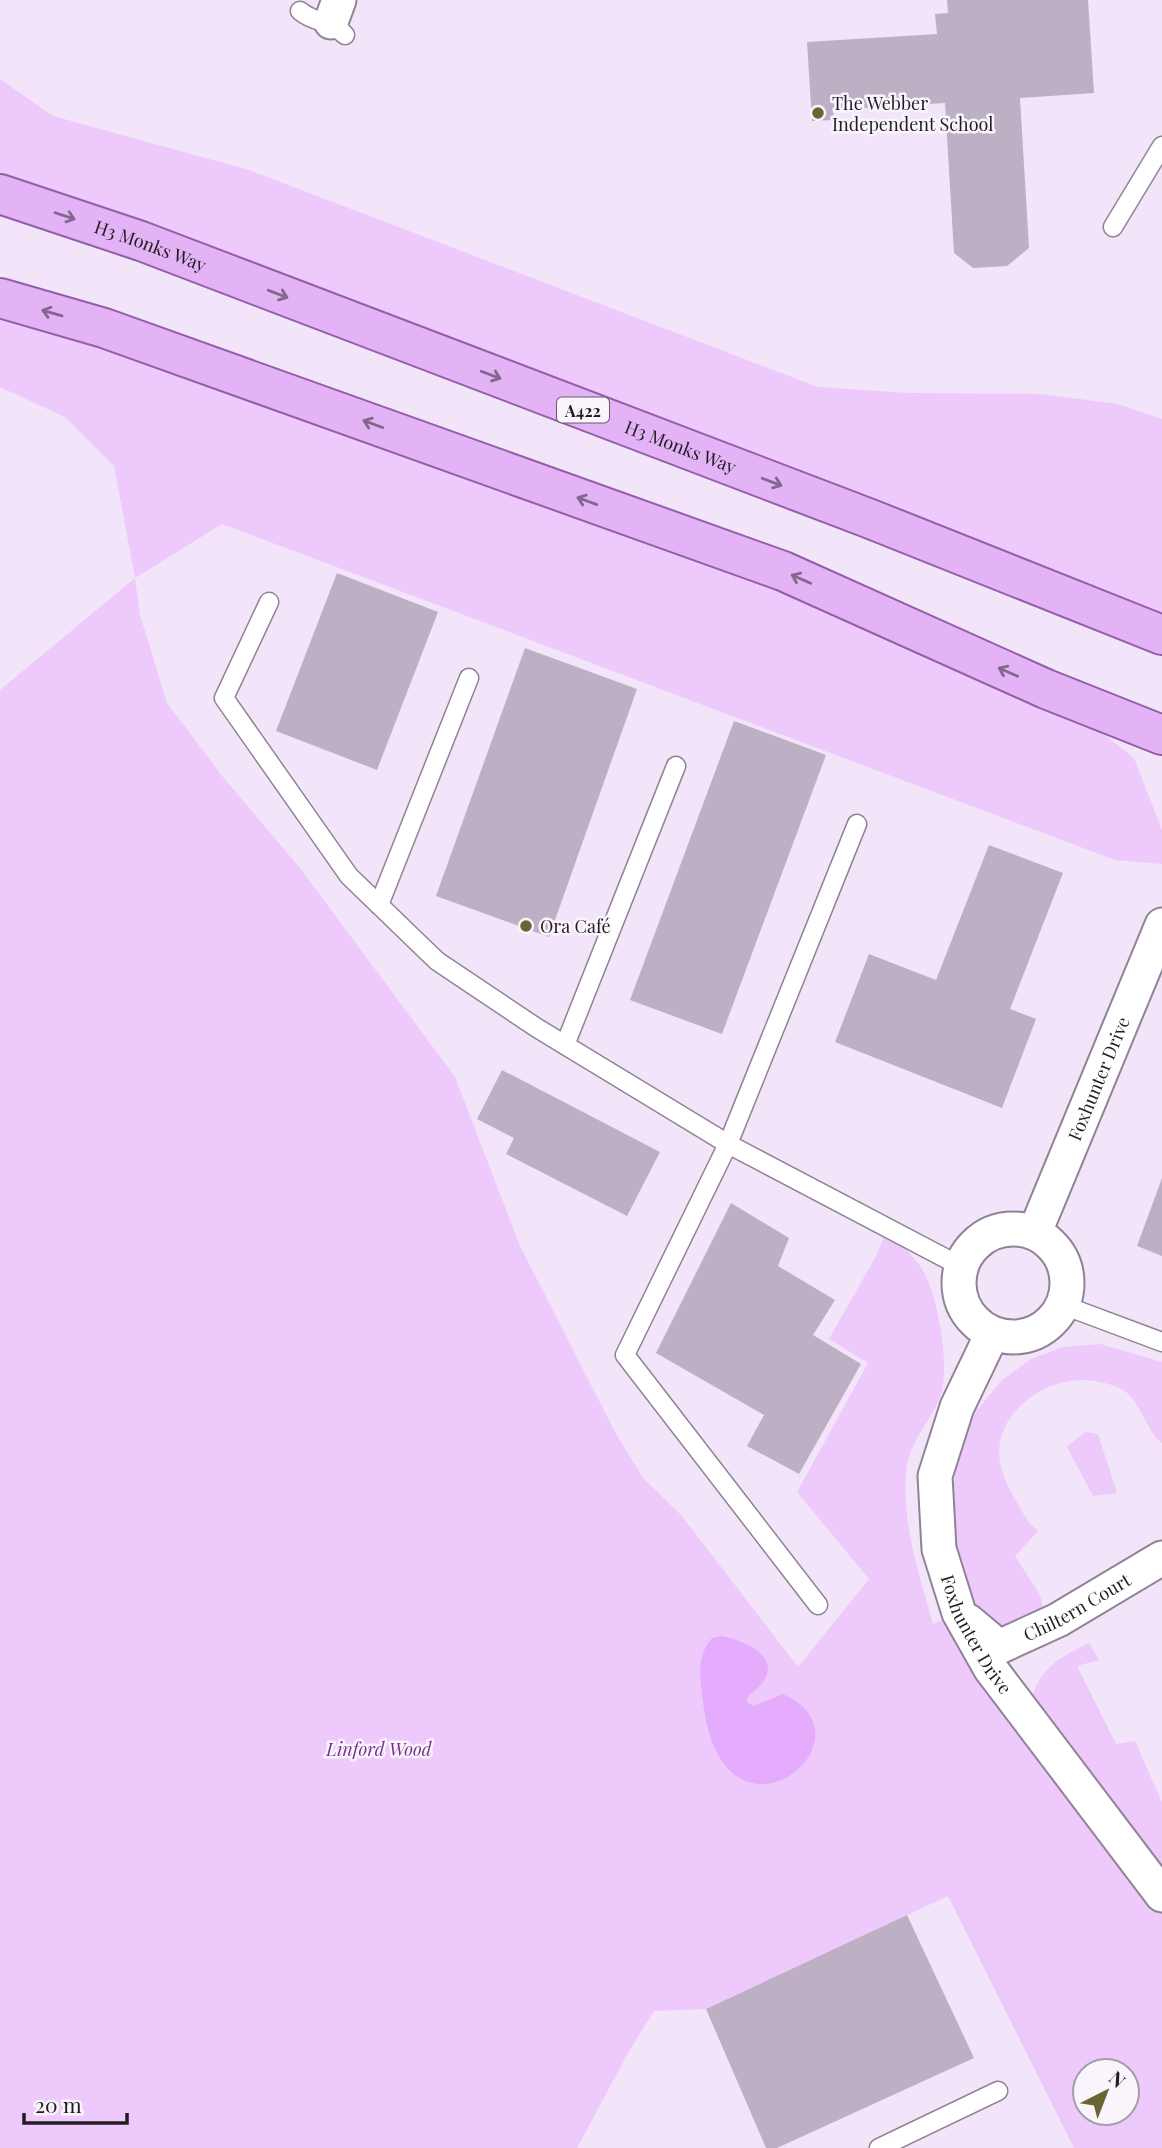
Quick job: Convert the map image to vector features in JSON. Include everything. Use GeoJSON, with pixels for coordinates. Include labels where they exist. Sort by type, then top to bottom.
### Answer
{"type":"FeatureCollection","features":[{"type":"Feature","properties":{"kind":"main road","name":"H3 Monks Way"},"geometry":{"type":"LineString","coordinates":[[0,194],[141,241],[868,518],[1162,635]]}},
{"type":"Feature","properties":{"kind":"main road"},"geometry":{"type":"LineString","coordinates":[[0,298],[104,328],[783,570],[1046,689],[1162,736]]}},
{"type":"Feature","properties":{"kind":"street"},"geometry":{"type":"LineString","coordinates":[[1046,689],[1162,758]]}},
{"type":"Feature","properties":{"kind":"street","name":"Foxhunter Drive"},"geometry":{"type":"LineString","coordinates":[[1035,1232],[1162,925]]}},
{"type":"Feature","properties":{"kind":"street"},"geometry":{"type":"LineString","coordinates":[[1017,1228],[1035,1232],[1050,1242],[1061,1257],[1068,1283],[1063,1305],[1048,1325],[1026,1336],[1005,1337],[992,1334],[973,1320],[958,1295],[961,1267],[969,1249],[990,1233],[1017,1228]]}},
{"type":"Feature","properties":{"kind":"street","name":"Foxhunter Drive"},"geometry":{"type":"LineString","coordinates":[[992,1334],[957,1407],[935,1476],[939,1549],[959,1613],[990,1668],[1162,1895]]}},
{"type":"Feature","properties":{"kind":"street","name":"Chiltern Court"},"geometry":{"type":"LineString","coordinates":[[959,1613],[999,1647],[1026,1637],[1058,1620],[1162,1558]]}},
{"type":"Feature","properties":{"kind":"lane"},"geometry":{"type":"LineString","coordinates":[[300,11],[311,19],[338,19]]}},
{"type":"Feature","properties":{"kind":"lane"},"geometry":{"type":"LineString","coordinates":[[1113,227],[1162,146]]}},
{"type":"Feature","properties":{"kind":"lane"},"geometry":{"type":"LineString","coordinates":[[268,602],[224,698],[349,876],[437,961],[565,1045],[728,1144],[961,1267]]}},
{"type":"Feature","properties":{"kind":"lane"},"geometry":{"type":"LineString","coordinates":[[379,905],[469,678]]}},
{"type":"Feature","properties":{"kind":"lane"},"geometry":{"type":"LineString","coordinates":[[565,1045],[676,766]]}},
{"type":"Feature","properties":{"kind":"lane"},"geometry":{"type":"LineString","coordinates":[[818,1605],[625,1355],[728,1144],[857,824]]}},
{"type":"Feature","properties":{"kind":"lane"},"geometry":{"type":"LineString","coordinates":[[1063,1305],[1162,1342]]}},
{"type":"Feature","properties":{"kind":"lane"},"geometry":{"type":"LineString","coordinates":[[879,2148],[998,2091]]}},
{"type":"Feature","properties":{"kind":"green space"},"geometry":{"type":"Polygon","coordinates":[[[0,79],[53,116],[249,170],[818,387],[909,393],[1040,394],[1118,404],[1162,419],[1162,635],[0,189],[0,79]]]}},
{"type":"Feature","properties":{"kind":"green space"},"geometry":{"type":"Polygon","coordinates":[[[0,298],[1046,689],[1134,758],[1162,830],[1162,864],[1115,860],[222,524],[135,578],[114,466],[65,417],[0,387],[0,298]]]}},
{"type":"Feature","properties":{"kind":"green space","name":"Linford Wood"},"geometry":{"type":"Polygon","coordinates":[[[135,578],[140,615],[167,703],[223,777],[300,868],[455,1077],[520,1246],[616,1434],[643,1478],[681,1515],[798,1667],[869,1579],[797,1492],[868,1363],[829,1339],[875,1258],[887,1231],[920,1266],[927,1278],[941,1332],[943,1387],[939,1400],[910,1453],[905,1492],[917,1568],[933,1624],[959,1613],[1032,1697],[1047,1670],[1089,1643],[1099,1660],[1077,1666],[1116,1744],[1135,1741],[1162,1802],[1162,2148],[1074,2148],[948,1896],[706,2009],[654,2011],[629,2051],[577,2148],[0,2148],[0,690],[135,578]]]}},
{"type":"Feature","properties":{"kind":"green space"},"geometry":{"type":"Polygon","coordinates":[[[1100,1344],[1162,1362],[1162,1443],[1126,1392],[1101,1382],[1069,1381],[1053,1385],[1024,1403],[1012,1415],[1004,1429],[1000,1445],[1001,1467],[1016,1501],[1028,1521],[1038,1531],[1015,1556],[1040,1595],[1044,1612],[1008,1632],[966,1606],[949,1512],[959,1453],[976,1411],[1002,1380],[1031,1359],[1063,1347],[1100,1344]]]}},
{"type":"Feature","properties":{"kind":"green space"},"geometry":{"type":"Polygon","coordinates":[[[1085,1432],[1098,1434],[1117,1493],[1093,1496],[1067,1447],[1085,1432]]]}},
{"type":"Feature","properties":{"kind":"shaded area"},"geometry":{"type":"Polygon","coordinates":[[[722,1636],[757,1651],[768,1666],[767,1675],[748,1696],[747,1702],[753,1706],[783,1694],[809,1714],[815,1737],[807,1759],[789,1776],[765,1784],[740,1778],[718,1755],[704,1709],[700,1672],[706,1646],[712,1638],[722,1636]]]}},
{"type":"Feature","properties":{"kind":"building"},"geometry":{"type":"Polygon","coordinates":[[[947,0],[1088,0],[1094,93],[1020,98],[1029,248],[1007,266],[973,268],[954,253],[945,103],[833,110],[834,120],[812,121],[807,42],[937,34],[935,14],[948,13],[947,0]]]}},
{"type":"Feature","properties":{"kind":"building"},"geometry":{"type":"Polygon","coordinates":[[[337,573],[438,612],[377,770],[276,731],[337,573]]]}},
{"type":"Feature","properties":{"kind":"building"},"geometry":{"type":"Polygon","coordinates":[[[525,648],[637,689],[549,937],[436,896],[525,648]]]}},
{"type":"Feature","properties":{"kind":"building"},"geometry":{"type":"Polygon","coordinates":[[[734,721],[826,755],[722,1034],[630,1000],[734,721]]]}},
{"type":"Feature","properties":{"kind":"building"},"geometry":{"type":"Polygon","coordinates":[[[989,845],[1063,873],[1010,1009],[1036,1019],[1002,1108],[835,1042],[869,954],[936,980],[989,845]]]}},
{"type":"Feature","properties":{"kind":"building"},"geometry":{"type":"Polygon","coordinates":[[[502,1070],[660,1152],[627,1216],[506,1154],[514,1138],[477,1119],[502,1070]]]}},
{"type":"Feature","properties":{"kind":"building"},"geometry":{"type":"Polygon","coordinates":[[[1162,1178],[1162,1256],[1137,1246],[1162,1178]]]}},
{"type":"Feature","properties":{"kind":"building"},"geometry":{"type":"Polygon","coordinates":[[[731,1203],[789,1238],[778,1266],[835,1300],[813,1335],[861,1364],[799,1474],[747,1446],[764,1415],[656,1353],[731,1203]]]}},
{"type":"Feature","properties":{"kind":"building"},"geometry":{"type":"Polygon","coordinates":[[[907,1915],[974,2058],[777,2148],[766,2148],[706,2009],[907,1915]]]}},
{"type":"Feature","properties":{"kind":"place","name":"The Webber Independent School"},"geometry":{"type":"Point","coordinates":[818,113]}},
{"type":"Feature","properties":{"kind":"place","name":"Ora Café"},"geometry":{"type":"Point","coordinates":[526,926]}}]}
